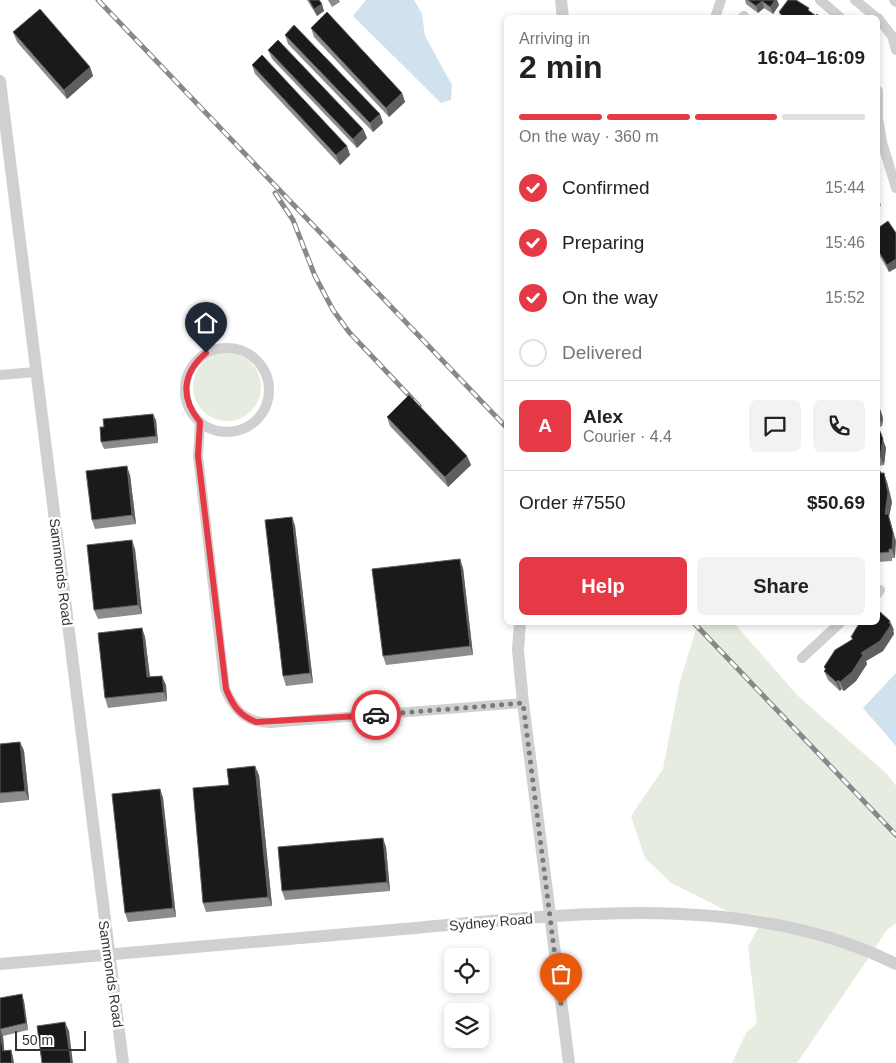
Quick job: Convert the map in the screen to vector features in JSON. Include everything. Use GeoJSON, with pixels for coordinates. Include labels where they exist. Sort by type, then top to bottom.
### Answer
{"type":"FeatureCollection","features":[{"type":"Feature","properties":{"kind":"street"},"geometry":{"type":"LineString","coordinates":[[562,0],[563,15]]}},
{"type":"Feature","properties":{"kind":"street"},"geometry":{"type":"LineString","coordinates":[[716,15],[722,0]]}},
{"type":"Feature","properties":{"kind":"street"},"geometry":{"type":"LineString","coordinates":[[820,0],[838,15]]}},
{"type":"Feature","properties":{"kind":"street"},"geometry":{"type":"LineString","coordinates":[[855,0],[873,15]]}},
{"type":"Feature","properties":{"kind":"street"},"geometry":{"type":"LineString","coordinates":[[880,22],[892,36],[896,50]]}},
{"type":"Feature","properties":{"kind":"street","name":"Sammonds Road"},"geometry":{"type":"LineString","coordinates":[[0,81],[3,137],[36,372],[123,1063]]}},
{"type":"Feature","properties":{"kind":"street"},"geometry":{"type":"LineString","coordinates":[[880,130],[896,188]]}},
{"type":"Feature","properties":{"kind":"street"},"geometry":{"type":"LineString","coordinates":[[200,422],[212,429],[232,431],[252,424],[262,413],[267,400],[268,386],[265,373],[257,361],[246,352],[233,348],[212,351],[195,362],[188,373],[185,393],[191,412],[200,422],[198,456],[226,689],[233,705],[243,716],[256,722],[270,723],[523,703]]}},
{"type":"Feature","properties":{"kind":"street"},"geometry":{"type":"LineString","coordinates":[[0,375],[36,372]]}},
{"type":"Feature","properties":{"kind":"street"},"geometry":{"type":"LineString","coordinates":[[520,625],[518,650],[523,703],[569,1063]]}},
{"type":"Feature","properties":{"kind":"street"},"geometry":{"type":"LineString","coordinates":[[802,658],[830,627]]}},
{"type":"Feature","properties":{"kind":"street","name":"Sydney Road"},"geometry":{"type":"LineString","coordinates":[[0,964],[550,917],[709,914],[763,921],[820,934],[872,952],[896,964]]}},
{"type":"Feature","properties":{"kind":"shaded area"},"geometry":{"type":"Polygon","coordinates":[[[227,353],[240,356],[251,363],[258,374],[261,387],[258,400],[251,411],[240,418],[227,421],[214,418],[203,411],[196,400],[193,387],[196,374],[203,363],[214,356],[227,353]]]}},
{"type":"Feature","properties":{"kind":"shaded area"},"geometry":{"type":"Polygon","coordinates":[[[697,625],[736,625],[798,696],[886,773],[896,786],[896,923],[886,931],[875,948],[822,929],[764,916],[729,912],[671,883],[645,858],[631,816],[663,769],[680,681],[697,625]]]}},
{"type":"Feature","properties":{"kind":"shaded area"},"geometry":{"type":"Polygon","coordinates":[[[759,926],[818,939],[869,957],[797,1063],[732,1063],[746,1033],[757,1023],[748,947],[759,926]]]}},
{"type":"Feature","properties":{"kind":"water"},"geometry":{"type":"Polygon","coordinates":[[[366,0],[414,0],[422,14],[425,36],[452,85],[451,100],[441,103],[353,16],[366,0]]]}},
{"type":"Feature","properties":{"kind":"water"},"geometry":{"type":"Polygon","coordinates":[[[896,673],[896,746],[863,708],[896,673]]]}},
{"type":"Feature","properties":{"kind":"building"},"geometry":{"type":"Polygon","coordinates":[[[309,0],[319,0],[322,4],[314,9],[309,0]]]}},
{"type":"Feature","properties":{"kind":"building"},"geometry":{"type":"Polygon","coordinates":[[[748,0],[775,0],[770,7],[762,1],[756,6],[748,0]]]}},
{"type":"Feature","properties":{"kind":"building"},"geometry":{"type":"Polygon","coordinates":[[[788,0],[796,0],[809,8],[808,10],[815,15],[782,15],[779,12],[788,0]]]}},
{"type":"Feature","properties":{"kind":"building"},"geometry":{"type":"Polygon","coordinates":[[[40,9],[90,67],[64,90],[13,32],[40,9]]]}},
{"type":"Feature","properties":{"kind":"building"},"geometry":{"type":"Polygon","coordinates":[[[327,12],[402,93],[386,108],[311,28],[327,12]]]}},
{"type":"Feature","properties":{"kind":"building"},"geometry":{"type":"Polygon","coordinates":[[[294,25],[380,114],[370,123],[285,35],[294,25]]]}},
{"type":"Feature","properties":{"kind":"building"},"geometry":{"type":"Polygon","coordinates":[[[278,40],[363,129],[353,139],[268,50],[278,40]]]}},
{"type":"Feature","properties":{"kind":"building"},"geometry":{"type":"Polygon","coordinates":[[[262,55],[347,146],[336,155],[252,65],[262,55]]]}},
{"type":"Feature","properties":{"kind":"building"},"geometry":{"type":"Polygon","coordinates":[[[888,221],[896,233],[896,259],[887,265],[880,253],[880,227],[888,221]]]}},
{"type":"Feature","properties":{"kind":"building"},"geometry":{"type":"Polygon","coordinates":[[[409,395],[467,456],[445,477],[387,417],[409,395]]]}},
{"type":"Feature","properties":{"kind":"building"},"geometry":{"type":"Polygon","coordinates":[[[153,414],[156,436],[101,442],[100,427],[104,427],[103,419],[153,414]]]}},
{"type":"Feature","properties":{"kind":"building"},"geometry":{"type":"Polygon","coordinates":[[[880,431],[883,439],[880,456],[880,431]]]}},
{"type":"Feature","properties":{"kind":"building"},"geometry":{"type":"Polygon","coordinates":[[[127,466],[132,515],[92,520],[86,471],[127,466]]]}},
{"type":"Feature","properties":{"kind":"building"},"geometry":{"type":"Polygon","coordinates":[[[880,471],[884,473],[888,493],[885,514],[888,514],[893,533],[892,549],[889,549],[889,552],[880,553],[880,471]]]}},
{"type":"Feature","properties":{"kind":"building"},"geometry":{"type":"Polygon","coordinates":[[[292,517],[310,673],[283,676],[265,520],[292,517]]]}},
{"type":"Feature","properties":{"kind":"building"},"geometry":{"type":"Polygon","coordinates":[[[132,540],[138,605],[94,610],[87,545],[132,540]]]}},
{"type":"Feature","properties":{"kind":"building"},"geometry":{"type":"Polygon","coordinates":[[[460,559],[470,646],[383,656],[372,569],[460,559]]]}},
{"type":"Feature","properties":{"kind":"building"},"geometry":{"type":"Polygon","coordinates":[[[880,612],[890,621],[891,625],[880,641],[861,653],[863,655],[852,672],[840,682],[838,680],[836,682],[824,671],[826,669],[824,667],[835,650],[853,639],[851,637],[858,625],[880,625],[880,612]]]}},
{"type":"Feature","properties":{"kind":"building"},"geometry":{"type":"Polygon","coordinates":[[[142,628],[147,677],[162,676],[164,692],[105,698],[98,633],[142,628]]]}},
{"type":"Feature","properties":{"kind":"building"},"geometry":{"type":"Polygon","coordinates":[[[20,742],[25,791],[0,793],[0,744],[20,742]]]}},
{"type":"Feature","properties":{"kind":"building"},"geometry":{"type":"Polygon","coordinates":[[[255,766],[268,897],[203,903],[193,788],[229,785],[227,769],[255,766]]]}},
{"type":"Feature","properties":{"kind":"building"},"geometry":{"type":"Polygon","coordinates":[[[160,789],[173,908],[125,913],[112,794],[160,789]]]}},
{"type":"Feature","properties":{"kind":"building"},"geometry":{"type":"Polygon","coordinates":[[[383,838],[387,882],[282,891],[278,847],[383,838]]]}},
{"type":"Feature","properties":{"kind":"building"},"geometry":{"type":"Polygon","coordinates":[[[22,994],[26,1023],[0,1029],[0,998],[22,994]]]}},
{"type":"Feature","properties":{"kind":"building"},"geometry":{"type":"Polygon","coordinates":[[[65,1022],[71,1063],[42,1063],[37,1026],[65,1022]]]}},
{"type":"Feature","properties":{"kind":"building"},"geometry":{"type":"Polygon","coordinates":[[[0,1029],[3,1051],[11,1050],[12,1063],[0,1063],[0,1029]]]}},
{"type":"Feature","properties":{"kind":"railway"},"geometry":{"type":"LineString","coordinates":[[98,0],[504,425]]}},
{"type":"Feature","properties":{"kind":"railway"},"geometry":{"type":"LineString","coordinates":[[275,193],[293,220],[315,276],[333,310],[349,332],[419,406]]}},
{"type":"Feature","properties":{"kind":"railway"},"geometry":{"type":"LineString","coordinates":[[696,625],[896,835]]}},
{"type":"Feature","properties":{"kind":"way so far"},"geometry":{"type":"LineString","coordinates":[[376,715],[523,703],[561,1004]]}},
{"type":"Feature","properties":{"kind":"route"},"geometry":{"type":"LineString","coordinates":[[206,353],[195,362],[188,373],[185,386],[186,399],[191,412],[200,422],[198,456],[208,551],[226,689],[233,705],[243,716],[256,722],[270,723],[376,715]]}}]}
